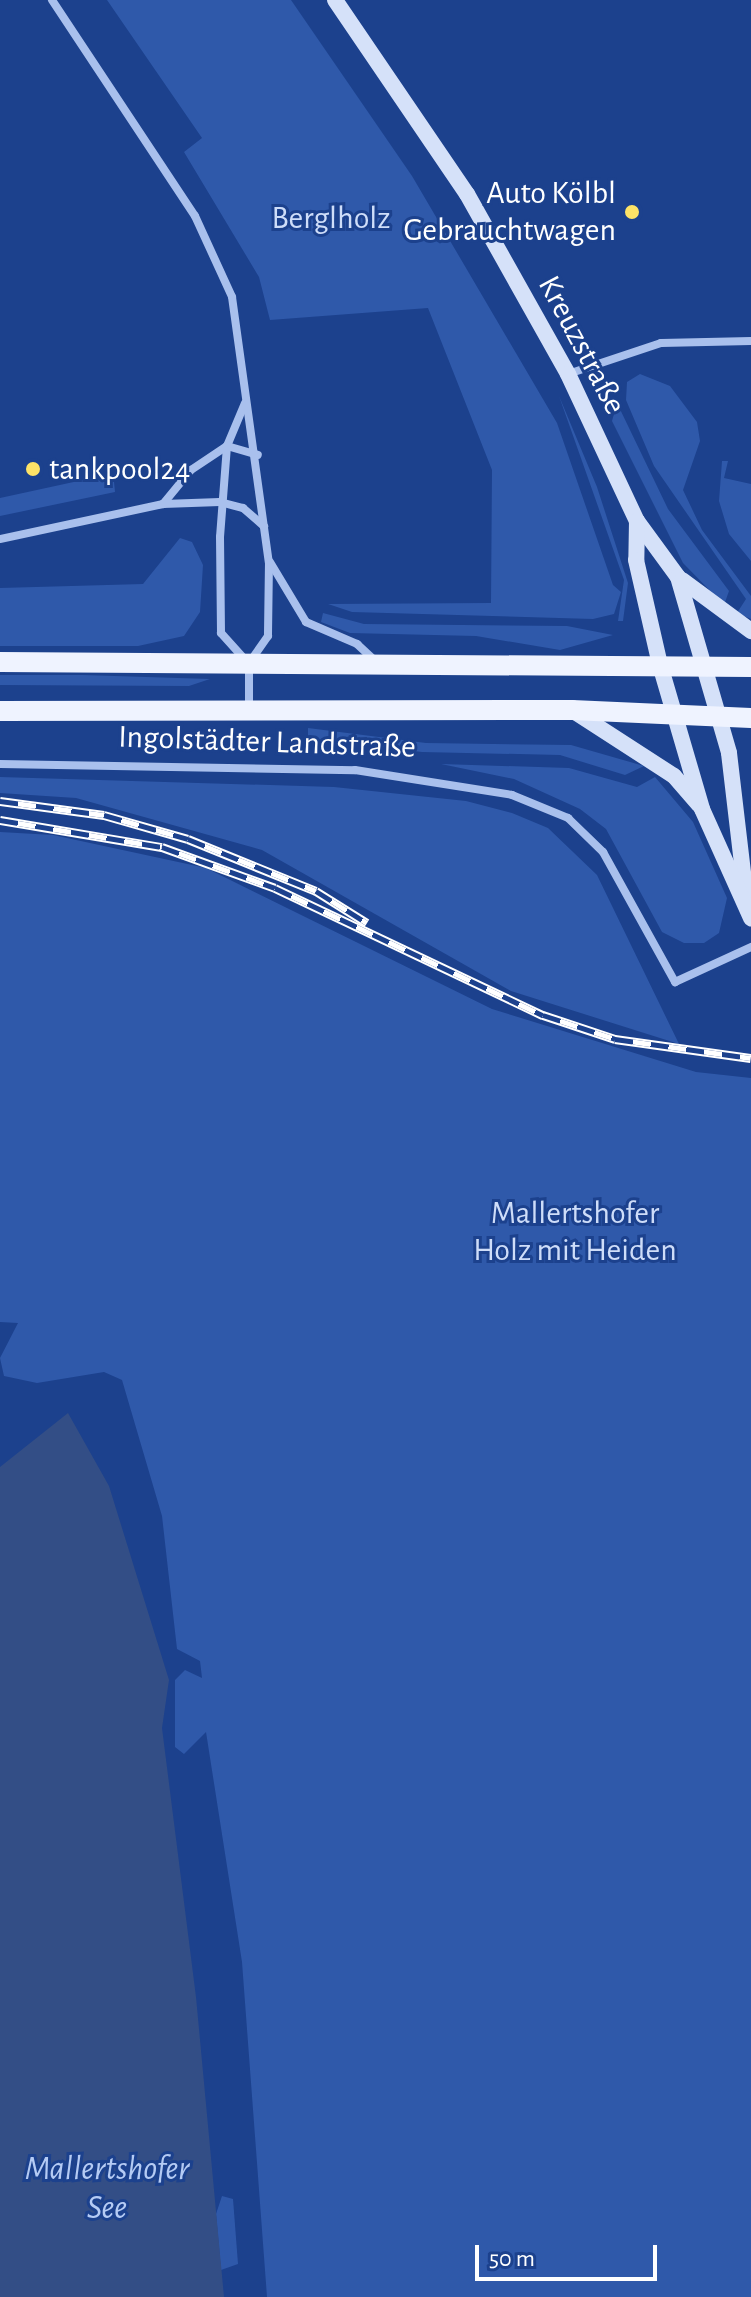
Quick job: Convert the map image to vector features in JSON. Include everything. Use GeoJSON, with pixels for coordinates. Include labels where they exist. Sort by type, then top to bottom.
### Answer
{"type":"FeatureCollection","features":[{"type":"Feature","properties":{"kind":"main road","name":"Kreuzstraße"},"geometry":{"type":"LineString","coordinates":[[335,0],[467,194],[568,374],[637,521],[678,577],[751,631]]}},
{"type":"Feature","properties":{"kind":"main road","name":"Kreuzstraße"},"geometry":{"type":"LineString","coordinates":[[637,521],[636,560],[660,665],[702,809]]}},
{"type":"Feature","properties":{"kind":"main road","name":"Kreuzstraße"},"geometry":{"type":"LineString","coordinates":[[678,577],[720,718],[749,912]]}},
{"type":"Feature","properties":{"kind":"main road"},"geometry":{"type":"LineString","coordinates":[[0,662],[751,667]]}},
{"type":"Feature","properties":{"kind":"main road"},"geometry":{"type":"LineString","coordinates":[[572,710],[674,776],[702,809],[749,912]]}},
{"type":"Feature","properties":{"kind":"main road","name":"Ingolstädter Landstraße"},"geometry":{"type":"LineString","coordinates":[[0,711],[249,713],[572,710],[751,718]]}},
{"type":"Feature","properties":{"kind":"street"},"geometry":{"type":"LineString","coordinates":[[52,0],[195,216],[232,297],[245,402],[258,455],[269,562],[268,636],[249,663],[249,713]]}},
{"type":"Feature","properties":{"kind":"street"},"geometry":{"type":"LineString","coordinates":[[568,374],[661,343],[751,341]]}},
{"type":"Feature","properties":{"kind":"street"},"geometry":{"type":"LineString","coordinates":[[245,402],[227,446],[220,502],[221,633],[249,663]]}},
{"type":"Feature","properties":{"kind":"street"},"geometry":{"type":"LineString","coordinates":[[163,504],[191,470],[227,446],[258,455]]}},
{"type":"Feature","properties":{"kind":"street"},"geometry":{"type":"LineString","coordinates":[[0,539],[163,504],[220,502],[243,508],[264,526]]}},
{"type":"Feature","properties":{"kind":"street"},"geometry":{"type":"LineString","coordinates":[[269,562],[306,622],[357,644],[379,665]]}},
{"type":"Feature","properties":{"kind":"street","name":"Ingolstädter Landstraße"},"geometry":{"type":"LineString","coordinates":[[0,764],[355,770],[512,795],[568,818],[603,852],[675,982],[751,947]]}},
{"type":"Feature","properties":{"kind":"green space","name":"Berglholz"},"geometry":{"type":"Polygon","coordinates":[[[107,0],[291,0],[412,176],[557,423],[613,585],[621,592],[614,614],[593,619],[352,612],[328,604],[491,603],[492,470],[428,308],[270,320],[259,277],[184,152],[202,138],[107,0]]]}},
{"type":"Feature","properties":{"kind":"green space"},"geometry":{"type":"Polygon","coordinates":[[[640,374],[670,386],[697,422],[700,441],[683,490],[702,530],[751,596],[751,619],[737,613],[746,599],[654,466],[626,400],[627,382],[640,374]]]}},
{"type":"Feature","properties":{"kind":"green space"},"geometry":{"type":"Polygon","coordinates":[[[559,396],[597,487],[628,583],[623,621],[618,621],[624,580],[559,396]]]}},
{"type":"Feature","properties":{"kind":"green space"},"geometry":{"type":"Polygon","coordinates":[[[617,403],[668,509],[729,591],[724,605],[683,563],[612,421],[617,403]]]}},
{"type":"Feature","properties":{"kind":"green space"},"geometry":{"type":"Polygon","coordinates":[[[722,461],[728,461],[724,478],[751,484],[751,561],[729,534],[719,501],[722,461]]]}},
{"type":"Feature","properties":{"kind":"green space"},"geometry":{"type":"Polygon","coordinates":[[[92,478],[114,482],[115,492],[0,516],[0,498],[92,478]]]}},
{"type":"Feature","properties":{"kind":"green space"},"geometry":{"type":"Polygon","coordinates":[[[180,538],[192,542],[203,565],[200,612],[184,636],[138,646],[0,646],[0,588],[143,584],[180,538]]]}},
{"type":"Feature","properties":{"kind":"green space"},"geometry":{"type":"Polygon","coordinates":[[[323,613],[364,624],[567,626],[613,635],[560,650],[476,636],[350,633],[321,622],[323,613]]]}},
{"type":"Feature","properties":{"kind":"green space"},"geometry":{"type":"Polygon","coordinates":[[[0,675],[210,679],[189,686],[0,685],[0,675]]]}},
{"type":"Feature","properties":{"kind":"green space"},"geometry":{"type":"Polygon","coordinates":[[[308,728],[426,743],[571,745],[644,766],[625,775],[560,755],[422,752],[308,738],[308,728]]]}},
{"type":"Feature","properties":{"kind":"green space"},"geometry":{"type":"Polygon","coordinates":[[[441,764],[569,768],[637,787],[655,777],[693,822],[727,898],[719,933],[704,943],[684,943],[662,932],[606,829],[580,809],[514,779],[441,764]]]}},
{"type":"Feature","properties":{"kind":"green space"},"geometry":{"type":"Polygon","coordinates":[[[0,777],[334,787],[466,801],[512,813],[548,828],[597,875],[679,1044],[511,991],[262,850],[76,798],[0,793],[0,777]]]}},
{"type":"Feature","properties":{"kind":"green space","name":"Mallertshofer Holz mit Heiden"},"geometry":{"type":"Polygon","coordinates":[[[0,832],[53,835],[206,868],[492,1009],[696,1072],[751,1078],[751,2297],[267,2297],[242,1962],[206,1732],[184,1754],[175,1747],[175,1680],[185,1670],[202,1678],[200,1661],[177,1649],[162,1516],[122,1380],[104,1372],[37,1383],[4,1376],[0,1358],[18,1323],[0,1322],[0,832]]]}},
{"type":"Feature","properties":{"kind":"green space"},"geometry":{"type":"Polygon","coordinates":[[[222,2196],[233,2199],[238,2264],[221,2270],[216,2214],[222,2196]]]}},
{"type":"Feature","properties":{"kind":"water","name":"Mallertshofer See"},"geometry":{"type":"Polygon","coordinates":[[[68,1413],[109,1486],[169,1680],[162,1728],[196,1997],[224,2297],[0,2297],[0,1467],[68,1413]]]}},
{"type":"Feature","properties":{"kind":"railway"},"geometry":{"type":"LineString","coordinates":[[0,801],[104,815],[188,839],[316,891],[367,923]]}},
{"type":"Feature","properties":{"kind":"railway"},"geometry":{"type":"LineString","coordinates":[[0,820],[162,847],[275,888],[543,1015],[615,1039],[751,1058]]}},
{"type":"Feature","properties":{"kind":"place","name":"Auto Kölbl Gebrauchtwagen"},"geometry":{"type":"Point","coordinates":[632,212]}},
{"type":"Feature","properties":{"kind":"place","name":"tankpool24"},"geometry":{"type":"Point","coordinates":[33,469]}}]}
